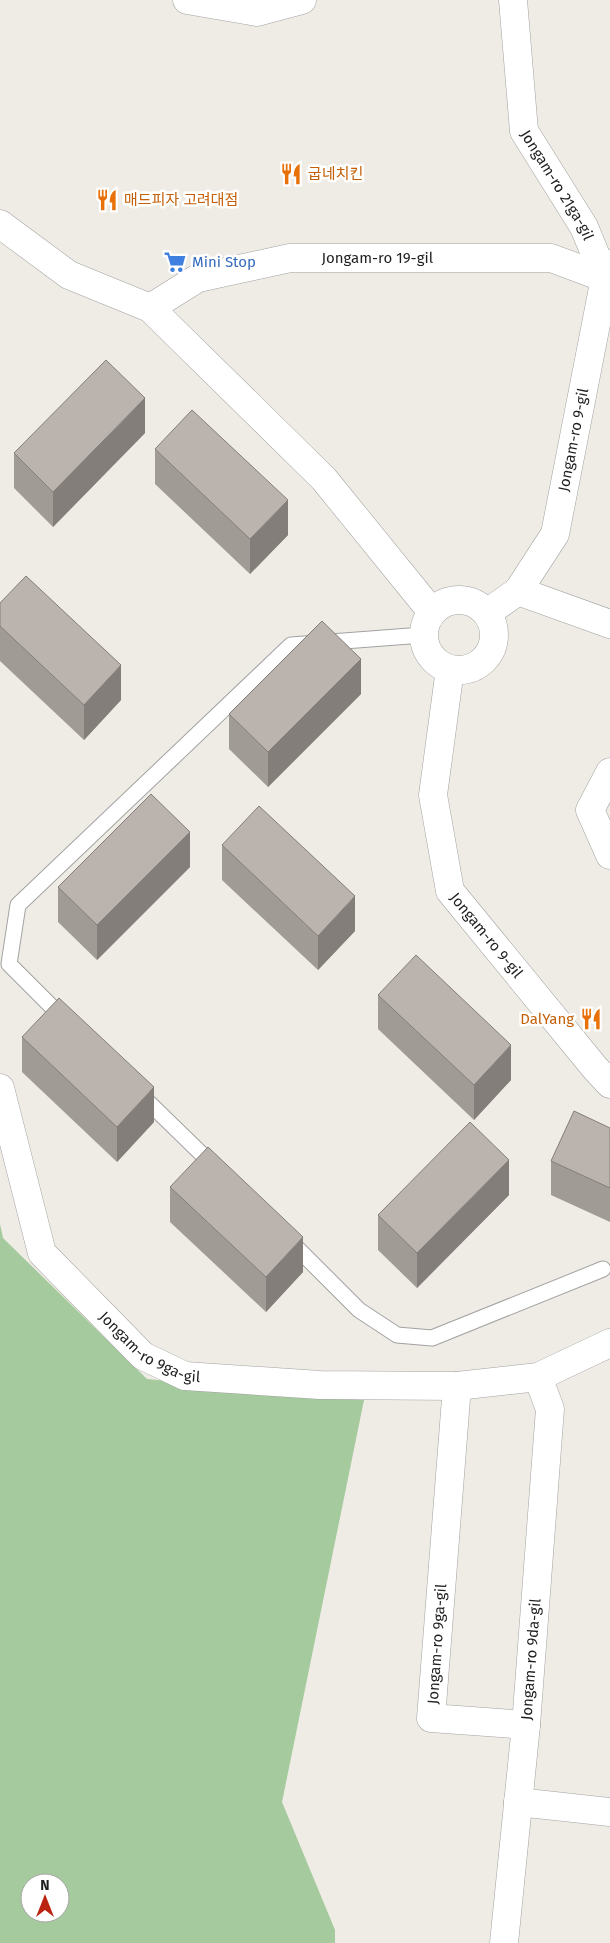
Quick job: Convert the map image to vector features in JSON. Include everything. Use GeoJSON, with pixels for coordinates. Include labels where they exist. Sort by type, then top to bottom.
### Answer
{"type":"FeatureCollection","features":[{"type":"Feature","properties":{"kind":"street"},"geometry":{"type":"LineString","coordinates":[[187,0],[257,12],[302,0]]}},
{"type":"Feature","properties":{"kind":"street","name":"Jongam-ro 21ga-gil"},"geometry":{"type":"LineString","coordinates":[[514,0],[524,131],[584,227],[609,275]]}},
{"type":"Feature","properties":{"kind":"street"},"geometry":{"type":"LineString","coordinates":[[0,224],[69,275],[150,308],[324,479],[428,623]]}},
{"type":"Feature","properties":{"kind":"street","name":"Jongam-ro 19-gil"},"geometry":{"type":"LineString","coordinates":[[150,308],[198,278],[290,258],[551,258],[609,275]]}},
{"type":"Feature","properties":{"kind":"street","name":"Jongam-ro 9-gil"},"geometry":{"type":"LineString","coordinates":[[487,613],[518,591],[555,534],[609,275]]}},
{"type":"Feature","properties":{"kind":"street"},"geometry":{"type":"LineString","coordinates":[[518,591],[610,624]]}},
{"type":"Feature","properties":{"kind":"street"},"geometry":{"type":"LineString","coordinates":[[461,600],[473,602],[487,613],[493,624],[494,637],[491,649],[485,659],[475,666],[463,670],[450,669],[440,665],[431,657],[425,646],[428,623],[438,606],[449,601],[461,600]]}},
{"type":"Feature","properties":{"kind":"street","name":"Jongam-ro 9-gil"},"geometry":{"type":"LineString","coordinates":[[450,669],[433,795],[450,891],[605,1071]]}},
{"type":"Feature","properties":{"kind":"street"},"geometry":{"type":"LineString","coordinates":[[610,772],[590,810],[610,855]]}},
{"type":"Feature","properties":{"kind":"street","name":"Jongam-ro 9ga-gil"},"geometry":{"type":"LineString","coordinates":[[0,1088],[42,1253],[143,1356],[185,1376],[320,1385],[457,1386],[538,1377],[610,1343]]}},
{"type":"Feature","properties":{"kind":"street","name":"Jongam-ro 9da-gil"},"geometry":{"type":"LineString","coordinates":[[504,1943],[526,1725],[550,1409],[538,1377]]}},
{"type":"Feature","properties":{"kind":"street","name":"Jongam-ro 9ga-gil"},"geometry":{"type":"LineString","coordinates":[[457,1386],[431,1718],[526,1725]]}},
{"type":"Feature","properties":{"kind":"street"},"geometry":{"type":"LineString","coordinates":[[518,1802],[610,1812]]}},
{"type":"Feature","properties":{"kind":"lane"},"geometry":{"type":"LineString","coordinates":[[79,1033],[9,964],[18,905],[291,645],[428,623]]}},
{"type":"Feature","properties":{"kind":"lane"},"geometry":{"type":"LineString","coordinates":[[128,1082],[226,1178]]}},
{"type":"Feature","properties":{"kind":"lane"},"geometry":{"type":"LineString","coordinates":[[282,1234],[359,1310],[397,1336],[432,1338],[603,1269]]}},
{"type":"Feature","properties":{"kind":"green space"},"geometry":{"type":"Polygon","coordinates":[[[0,1224],[3,1238],[147,1379],[364,1400],[282,1802],[335,1930],[335,1943],[0,1943],[0,1224]]]}},
{"type":"Feature","properties":{"kind":"building"},"geometry":{"type":"Polygon","coordinates":[[[106,360],[145,398],[53,492],[14,453],[106,360]]]}},
{"type":"Feature","properties":{"kind":"building"},"geometry":{"type":"Polygon","coordinates":[[[192,410],[288,500],[250,539],[155,449],[192,410]]]}},
{"type":"Feature","properties":{"kind":"building"},"geometry":{"type":"Polygon","coordinates":[[[26,576],[121,665],[84,705],[0,626],[0,603],[26,576]]]}},
{"type":"Feature","properties":{"kind":"building"},"geometry":{"type":"Polygon","coordinates":[[[322,621],[361,659],[268,752],[229,714],[322,621]]]}},
{"type":"Feature","properties":{"kind":"building"},"geometry":{"type":"Polygon","coordinates":[[[151,794],[190,832],[97,925],[58,887],[151,794]]]}},
{"type":"Feature","properties":{"kind":"building"},"geometry":{"type":"Polygon","coordinates":[[[259,806],[355,896],[318,936],[222,845],[259,806]]]}},
{"type":"Feature","properties":{"kind":"building"},"geometry":{"type":"Polygon","coordinates":[[[416,955],[511,1045],[474,1085],[378,995],[416,955]]]}},
{"type":"Feature","properties":{"kind":"building"},"geometry":{"type":"Polygon","coordinates":[[[59,998],[154,1087],[117,1127],[22,1037],[59,998]]]}},
{"type":"Feature","properties":{"kind":"building"},"geometry":{"type":"Polygon","coordinates":[[[574,1111],[610,1128],[610,1188],[551,1161],[574,1111]]]}},
{"type":"Feature","properties":{"kind":"building"},"geometry":{"type":"Polygon","coordinates":[[[470,1122],[509,1160],[417,1253],[378,1215],[470,1122]]]}},
{"type":"Feature","properties":{"kind":"building"},"geometry":{"type":"Polygon","coordinates":[[[208,1147],[303,1237],[266,1277],[170,1187],[208,1147]]]}},
{"type":"Feature","properties":{"kind":"place","name":"굽네치킨"},"geometry":{"type":"Point","coordinates":[291,174]}},
{"type":"Feature","properties":{"kind":"place","name":"매드피자 고려대점"},"geometry":{"type":"Point","coordinates":[107,200]}},
{"type":"Feature","properties":{"kind":"place","name":"Mini Stop"},"geometry":{"type":"Point","coordinates":[175,262]}},
{"type":"Feature","properties":{"kind":"place","name":"DalYang"},"geometry":{"type":"Point","coordinates":[591,1019]}}]}
